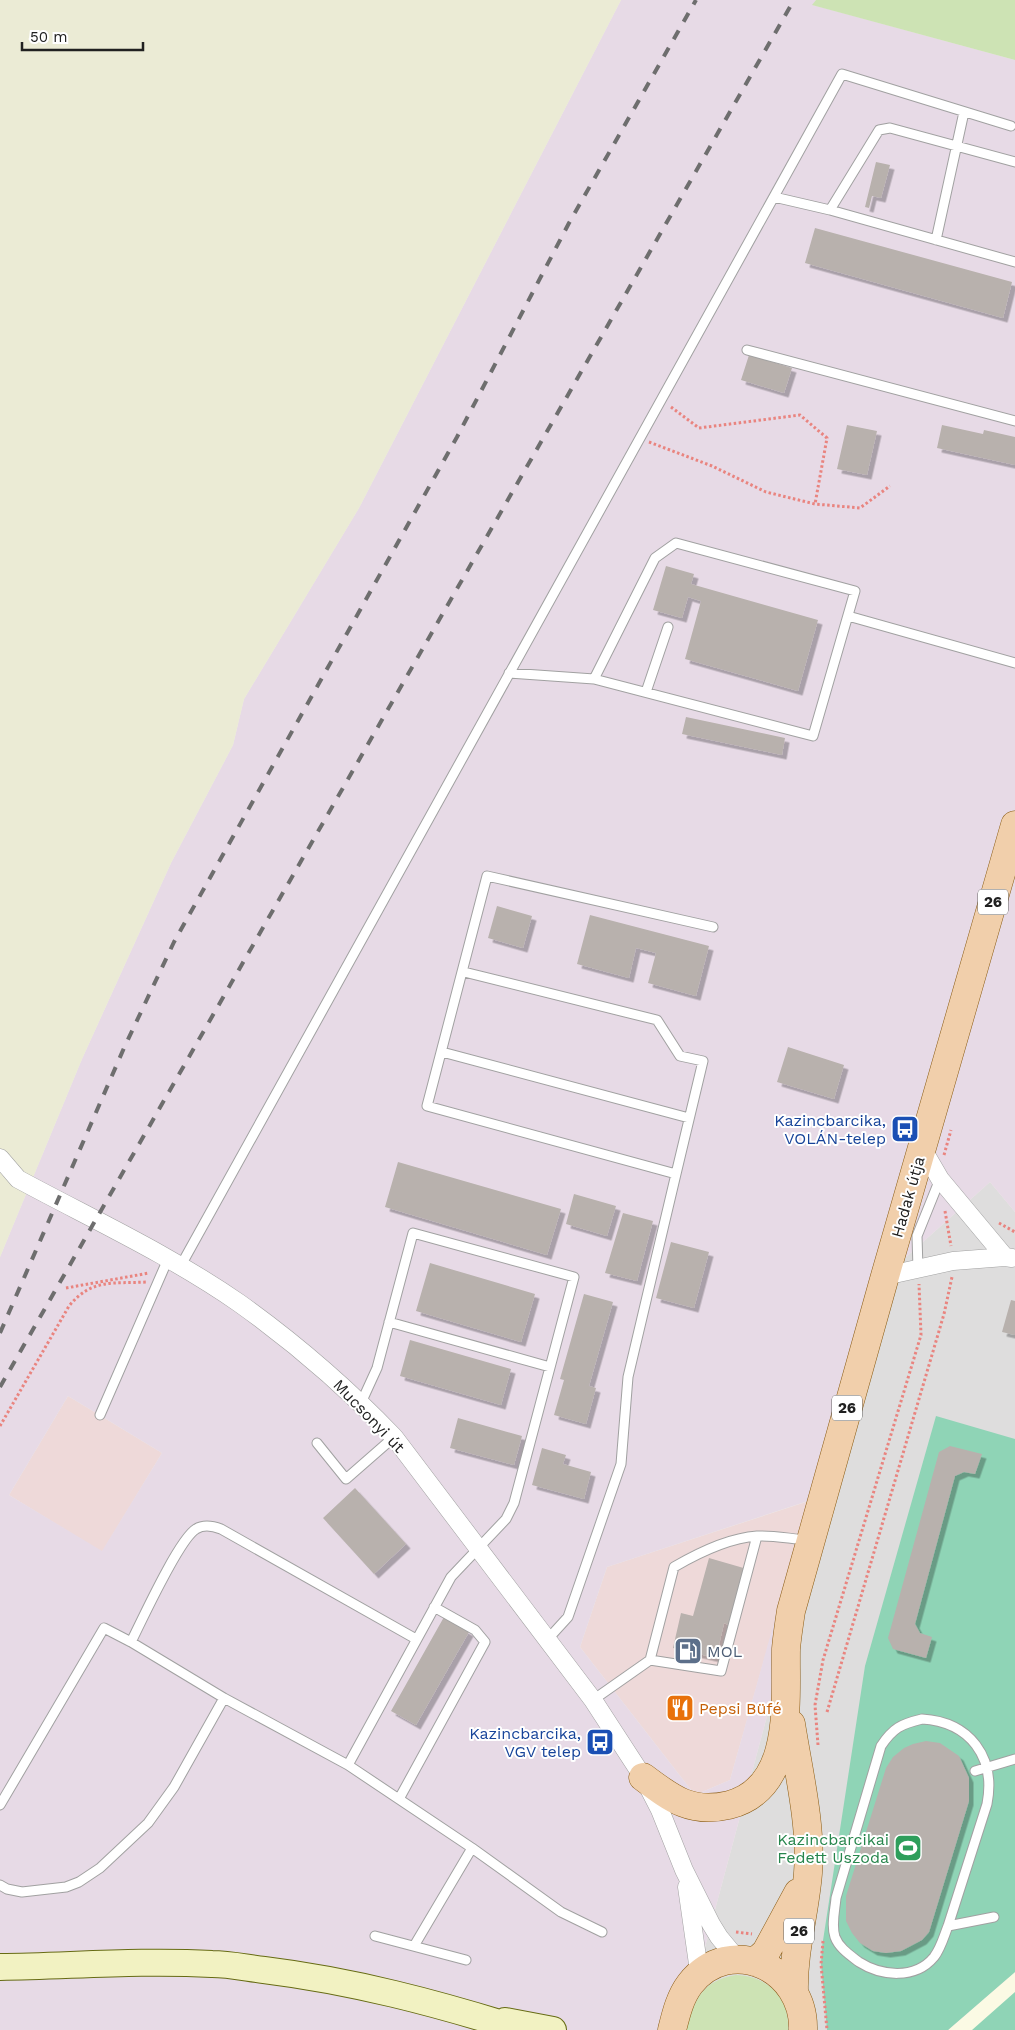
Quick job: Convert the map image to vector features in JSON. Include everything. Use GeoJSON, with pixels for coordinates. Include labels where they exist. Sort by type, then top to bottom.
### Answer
{"type":"FeatureCollection","features":[{"type":"Feature","properties":{"kind":"main road","name":"Hadak útja"},"geometry":{"type":"LineString","coordinates":[[810,1540],[884,1276],[1015,825]]}},
{"type":"Feature","properties":{"kind":"main road","name":"26"},"geometry":{"type":"LineString","coordinates":[[794,1991],[796,1954],[808,1872],[805,1810],[787,1695],[786,1648],[791,1611],[810,1540]]}},
{"type":"Feature","properties":{"kind":"main road"},"geometry":{"type":"LineString","coordinates":[[642,1777],[684,1805],[717,1808],[748,1798],[762,1786],[776,1765],[782,1743],[787,1695]]}},
{"type":"Feature","properties":{"kind":"main road","name":"26"},"geometry":{"type":"LineString","coordinates":[[746,1961],[766,1952],[781,1927],[808,1872]]}},
{"type":"Feature","properties":{"kind":"main road","name":"26"},"geometry":{"type":"LineString","coordinates":[[746,1961],[771,1968],[781,1975],[794,1991],[801,2007],[803,2030]]}},
{"type":"Feature","properties":{"kind":"main road"},"geometry":{"type":"LineString","coordinates":[[669,2027],[684,1993],[697,1977],[711,1967],[722,1963],[746,1961]]}},
{"type":"Feature","properties":{"kind":"main road"},"geometry":{"type":"LineString","coordinates":[[0,1967],[138,1962],[213,1964],[305,1975],[371,1987],[522,2030]]}},
{"type":"Feature","properties":{"kind":"main road"},"geometry":{"type":"LineString","coordinates":[[480,2017],[552,2030]]}},
{"type":"Feature","properties":{"kind":"street"},"geometry":{"type":"LineString","coordinates":[[922,1148],[940,1179],[1010,1258]]}},
{"type":"Feature","properties":{"kind":"street","name":"Mucsonyi út"},"geometry":{"type":"LineString","coordinates":[[0,1158],[18,1179],[238,1302],[265,1322],[361,1403],[394,1437],[592,1700],[642,1777],[666,1823],[684,1870]]}},
{"type":"Feature","properties":{"kind":"street"},"geometry":{"type":"LineString","coordinates":[[884,1276],[953,1261],[1010,1258]]}},
{"type":"Feature","properties":{"kind":"street"},"geometry":{"type":"LineString","coordinates":[[684,1870],[718,1937],[746,1961]]}},
{"type":"Feature","properties":{"kind":"street"},"geometry":{"type":"LineString","coordinates":[[684,1870],[698,1964],[697,1977]]}},
{"type":"Feature","properties":{"kind":"lane"},"geometry":{"type":"LineString","coordinates":[[100,1415],[158,1281],[170,1265],[509,672],[842,74],[1011,126]]}},
{"type":"Feature","properties":{"kind":"lane"},"geometry":{"type":"LineString","coordinates":[[936,240],[964,112]]}},
{"type":"Feature","properties":{"kind":"lane"},"geometry":{"type":"LineString","coordinates":[[830,210],[880,130],[890,128],[1015,162]]}},
{"type":"Feature","properties":{"kind":"lane"},"geometry":{"type":"LineString","coordinates":[[774,197],[830,210],[1015,262]]}},
{"type":"Feature","properties":{"kind":"lane"},"geometry":{"type":"LineString","coordinates":[[747,350],[1015,421]]}},
{"type":"Feature","properties":{"kind":"lane"},"geometry":{"type":"LineString","coordinates":[[509,672],[594,678],[813,736],[855,591],[676,543],[655,558],[594,678]]}},
{"type":"Feature","properties":{"kind":"lane"},"geometry":{"type":"LineString","coordinates":[[848,616],[1015,663]]}},
{"type":"Feature","properties":{"kind":"lane"},"geometry":{"type":"LineString","coordinates":[[646,692],[668,627]]}},
{"type":"Feature","properties":{"kind":"lane"},"geometry":{"type":"LineString","coordinates":[[676,1174],[427,1106],[464,972],[487,876],[713,927]]}},
{"type":"Feature","properties":{"kind":"lane"},"geometry":{"type":"LineString","coordinates":[[464,972],[657,1020],[680,1056],[703,1061],[628,1377],[621,1464],[568,1617],[547,1640]]}},
{"type":"Feature","properties":{"kind":"lane"},"geometry":{"type":"LineString","coordinates":[[442,1052],[689,1118]]}},
{"type":"Feature","properties":{"kind":"lane"},"geometry":{"type":"LineString","coordinates":[[918,1268],[917,1236],[940,1179]]}},
{"type":"Feature","properties":{"kind":"lane"},"geometry":{"type":"LineString","coordinates":[[348,1764],[451,1578],[506,1519],[514,1503],[574,1277],[413,1233],[377,1368],[361,1403]]}},
{"type":"Feature","properties":{"kind":"lane"},"geometry":{"type":"LineString","coordinates":[[389,1322],[550,1367]]}},
{"type":"Feature","properties":{"kind":"lane"},"geometry":{"type":"LineString","coordinates":[[317,1443],[346,1479],[394,1437]]}},
{"type":"Feature","properties":{"kind":"lane"},"geometry":{"type":"LineString","coordinates":[[131,1642],[182,1544],[195,1529],[204,1526],[222,1529],[416,1639]]}},
{"type":"Feature","properties":{"kind":"lane"},"geometry":{"type":"LineString","coordinates":[[592,1700],[650,1660],[674,1567],[714,1547],[757,1536],[810,1540]]}},
{"type":"Feature","properties":{"kind":"lane"},"geometry":{"type":"LineString","coordinates":[[650,1660],[722,1671],[757,1536]]}},
{"type":"Feature","properties":{"kind":"lane"},"geometry":{"type":"LineString","coordinates":[[399,1799],[484,1642],[475,1630],[434,1607]]}},
{"type":"Feature","properties":{"kind":"lane"},"geometry":{"type":"LineString","coordinates":[[0,1805],[104,1628],[131,1642],[224,1698],[348,1764],[472,1848],[561,1912],[602,1932]]}},
{"type":"Feature","properties":{"kind":"lane"},"geometry":{"type":"LineString","coordinates":[[0,1886],[22,1892],[66,1886],[79,1882],[100,1868],[148,1823],[174,1787],[224,1698]]}},
{"type":"Feature","properties":{"kind":"lane"},"geometry":{"type":"LineString","coordinates":[[922,1719],[936,1720],[966,1734],[976,1745],[988,1767],[990,1787],[987,1804],[943,1941],[933,1958],[915,1970],[896,1974],[882,1972],[862,1964],[846,1953],[835,1937],[836,1898],[881,1746],[890,1733],[908,1722],[922,1719]]}},
{"type":"Feature","properties":{"kind":"lane"},"geometry":{"type":"LineString","coordinates":[[975,1771],[1015,1759]]}},
{"type":"Feature","properties":{"kind":"lane"},"geometry":{"type":"LineString","coordinates":[[414,1946],[472,1848]]}},
{"type":"Feature","properties":{"kind":"lane"},"geometry":{"type":"LineString","coordinates":[[948,1926],[994,1917]]}},
{"type":"Feature","properties":{"kind":"lane"},"geometry":{"type":"LineString","coordinates":[[375,1936],[466,1960]]}},
{"type":"Feature","properties":{"kind":"path"},"geometry":{"type":"LineString","coordinates":[[661,399],[699,428],[800,415],[827,438],[815,504]]}},
{"type":"Feature","properties":{"kind":"path"},"geometry":{"type":"LineString","coordinates":[[639,439],[712,466],[766,492],[815,504],[860,508],[890,486]]}},
{"type":"Feature","properties":{"kind":"path"},"geometry":{"type":"LineString","coordinates":[[827,1712],[944,1314],[951,1284],[953,1261],[940,1179]]}},
{"type":"Feature","properties":{"kind":"path"},"geometry":{"type":"LineString","coordinates":[[66,1288],[170,1265]]}},
{"type":"Feature","properties":{"kind":"path"},"geometry":{"type":"LineString","coordinates":[[818,1747],[815,1705],[823,1660],[921,1335],[918,1268]]}},
{"type":"Feature","properties":{"kind":"path"},"geometry":{"type":"LineString","coordinates":[[0,1426],[69,1306],[78,1295],[93,1286],[158,1281]]}},
{"type":"Feature","properties":{"kind":"shaded area"},"geometry":{"type":"Polygon","coordinates":[[[0,0],[621,0],[359,508],[244,699],[233,745],[171,863],[82,1059],[0,1257],[0,0]]]}},
{"type":"Feature","properties":{"kind":"shaded area"},"geometry":{"type":"Polygon","coordinates":[[[621,0],[816,0],[813,5],[1015,60],[1015,1212],[990,1182],[885,1276],[697,1977],[672,2030],[0,2030],[0,1257],[82,1059],[171,863],[233,745],[244,699],[359,508],[621,0]],[[68,1396],[9,1495],[102,1551],[162,1453],[68,1396]],[[808,1501],[607,1567],[580,1647],[695,1795],[730,1780],[808,1501]]]}},
{"type":"Feature","properties":{"kind":"shaded area"},"geometry":{"type":"Polygon","coordinates":[[[990,1182],[1015,1212],[1015,2030],[672,2030],[697,1977],[885,1276],[990,1182]]]}},
{"type":"Feature","properties":{"kind":"shaded area"},"geometry":{"type":"Polygon","coordinates":[[[68,1396],[162,1453],[102,1552],[9,1495],[68,1396]]]}},
{"type":"Feature","properties":{"kind":"shaded area"},"geometry":{"type":"Polygon","coordinates":[[[809,1501],[730,1780],[695,1795],[580,1647],[607,1567],[809,1501]]]}},
{"type":"Feature","properties":{"kind":"shaded area"},"geometry":{"type":"Polygon","coordinates":[[[1015,1972],[1015,2030],[948,2030],[1015,1972]]]}},
{"type":"Feature","properties":{"kind":"green space"},"geometry":{"type":"Polygon","coordinates":[[[816,0],[1015,0],[1015,60],[812,5],[816,0]]]}},
{"type":"Feature","properties":{"kind":"green space"},"geometry":{"type":"Polygon","coordinates":[[[936,1416],[1015,1439],[1015,1972],[948,2030],[827,2030],[821,1964],[822,1947],[865,1666],[936,1416]]]}},
{"type":"Feature","properties":{"kind":"green space"},"geometry":{"type":"Polygon","coordinates":[[[736,1975],[748,1976],[758,1980],[767,1984],[775,1991],[785,2008],[788,2018],[788,2030],[686,2030],[697,2001],[707,1987],[724,1978],[736,1975]]]}},
{"type":"Feature","properties":{"kind":"green space"},"geometry":{"type":"Polygon","coordinates":[[[1015,1992],[1015,2030],[972,2030],[1015,1992]]]}},
{"type":"Feature","properties":{"kind":"building"},"geometry":{"type":"Polygon","coordinates":[[[876,162],[890,165],[881,198],[872,196],[869,208],[865,207],[876,162]]]}},
{"type":"Feature","properties":{"kind":"building"},"geometry":{"type":"Polygon","coordinates":[[[815,228],[1012,282],[1003,318],[805,263],[815,228]]]}},
{"type":"Feature","properties":{"kind":"building"},"geometry":{"type":"Polygon","coordinates":[[[749,355],[792,368],[784,393],[741,380],[749,355]]]}},
{"type":"Feature","properties":{"kind":"building"},"geometry":{"type":"Polygon","coordinates":[[[847,425],[877,431],[867,475],[837,469],[847,425]]]}},
{"type":"Feature","properties":{"kind":"building"},"geometry":{"type":"Polygon","coordinates":[[[942,425],[983,434],[984,430],[1015,437],[1015,465],[937,448],[942,425]]]}},
{"type":"Feature","properties":{"kind":"building"},"geometry":{"type":"Polygon","coordinates":[[[666,566],[694,574],[691,584],[818,620],[798,691],[685,659],[701,601],[688,597],[682,618],[653,610],[666,566]]]}},
{"type":"Feature","properties":{"kind":"building"},"geometry":{"type":"Polygon","coordinates":[[[686,717],[785,738],[782,755],[682,734],[686,717]]]}},
{"type":"Feature","properties":{"kind":"building"},"geometry":{"type":"Polygon","coordinates":[[[497,906],[532,916],[523,948],[488,938],[497,906]]]}},
{"type":"Feature","properties":{"kind":"building"},"geometry":{"type":"Polygon","coordinates":[[[590,915],[709,946],[696,996],[648,983],[656,953],[636,948],[629,978],[577,964],[590,915]]]}},
{"type":"Feature","properties":{"kind":"building"},"geometry":{"type":"Polygon","coordinates":[[[788,1047],[844,1065],[834,1099],[777,1082],[788,1047]]]}},
{"type":"Feature","properties":{"kind":"building"},"geometry":{"type":"Polygon","coordinates":[[[398,1162],[561,1209],[547,1255],[385,1207],[398,1162]]]}},
{"type":"Feature","properties":{"kind":"building"},"geometry":{"type":"Polygon","coordinates":[[[574,1194],[616,1206],[607,1236],[566,1224],[574,1194]]]}},
{"type":"Feature","properties":{"kind":"building"},"geometry":{"type":"Polygon","coordinates":[[[623,1213],[653,1221],[637,1281],[605,1273],[623,1213]]]}},
{"type":"Feature","properties":{"kind":"building"},"geometry":{"type":"Polygon","coordinates":[[[671,1242],[709,1252],[694,1308],[656,1298],[671,1242]]]}},
{"type":"Feature","properties":{"kind":"building"},"geometry":{"type":"Polygon","coordinates":[[[430,1263],[535,1294],[521,1342],[416,1311],[430,1263]]]}},
{"type":"Feature","properties":{"kind":"building"},"geometry":{"type":"Polygon","coordinates":[[[584,1294],[613,1302],[589,1386],[596,1388],[586,1424],[554,1415],[564,1380],[560,1379],[584,1294]]]}},
{"type":"Feature","properties":{"kind":"building"},"geometry":{"type":"Polygon","coordinates":[[[1011,1300],[1015,1301],[1015,1335],[1002,1332],[1011,1300]]]}},
{"type":"Feature","properties":{"kind":"building"},"geometry":{"type":"Polygon","coordinates":[[[410,1340],[511,1369],[501,1405],[400,1376],[410,1340]]]}},
{"type":"Feature","properties":{"kind":"building"},"geometry":{"type":"Polygon","coordinates":[[[458,1418],[522,1436],[514,1465],[450,1448],[458,1418]]]}},
{"type":"Feature","properties":{"kind":"building"},"geometry":{"type":"Polygon","coordinates":[[[950,1446],[982,1454],[975,1474],[964,1472],[955,1476],[915,1624],[920,1633],[932,1637],[926,1658],[893,1649],[888,1638],[939,1452],[950,1446]]]}},
{"type":"Feature","properties":{"kind":"building"},"geometry":{"type":"Polygon","coordinates":[[[542,1448],[566,1455],[563,1464],[591,1472],[584,1499],[532,1485],[542,1448]]]}},
{"type":"Feature","properties":{"kind":"building"},"geometry":{"type":"Polygon","coordinates":[[[355,1488],[406,1544],[374,1574],[323,1518],[355,1488]]]}},
{"type":"Feature","properties":{"kind":"building"},"geometry":{"type":"Polygon","coordinates":[[[709,1558],[747,1569],[731,1626],[724,1623],[716,1658],[673,1648],[681,1613],[693,1616],[709,1558]]]}},
{"type":"Feature","properties":{"kind":"building"},"geometry":{"type":"Polygon","coordinates":[[[444,1617],[469,1632],[416,1725],[391,1711],[444,1617]]]}},
{"type":"Feature","properties":{"kind":"building","name":"Kazincbarcikai Fedett Uszoda"},"geometry":{"type":"Polygon","coordinates":[[[926,1741],[940,1743],[959,1756],[969,1778],[969,1801],[929,1932],[922,1940],[901,1951],[886,1953],[873,1951],[860,1943],[846,1921],[846,1896],[886,1768],[893,1757],[904,1748],[926,1741]]]}},
{"type":"Feature","properties":{"kind":"railway"},"geometry":{"type":"LineString","coordinates":[[0,1333],[124,1048],[174,942],[457,437],[569,223],[696,0]]}},
{"type":"Feature","properties":{"kind":"railway"},"geometry":{"type":"LineString","coordinates":[[0,1387],[794,0]]}},
{"type":"Feature","properties":{"kind":"place","name":"Kazincbarcika, VOLÁN-telep"},"geometry":{"type":"Point","coordinates":[905,1129]}},
{"type":"Feature","properties":{"kind":"place","name":"MOL"},"geometry":{"type":"Point","coordinates":[688,1651]}},
{"type":"Feature","properties":{"kind":"place","name":"Pepsi Büfé"},"geometry":{"type":"Point","coordinates":[680,1708]}},
{"type":"Feature","properties":{"kind":"place","name":"Kazincbarcika, VGV telep"},"geometry":{"type":"Point","coordinates":[600,1742]}},
{"type":"Feature","properties":{"kind":"place","name":"Kazincbarcikai Fedett Uszoda"},"geometry":{"type":"Point","coordinates":[908,1848]}}]}
